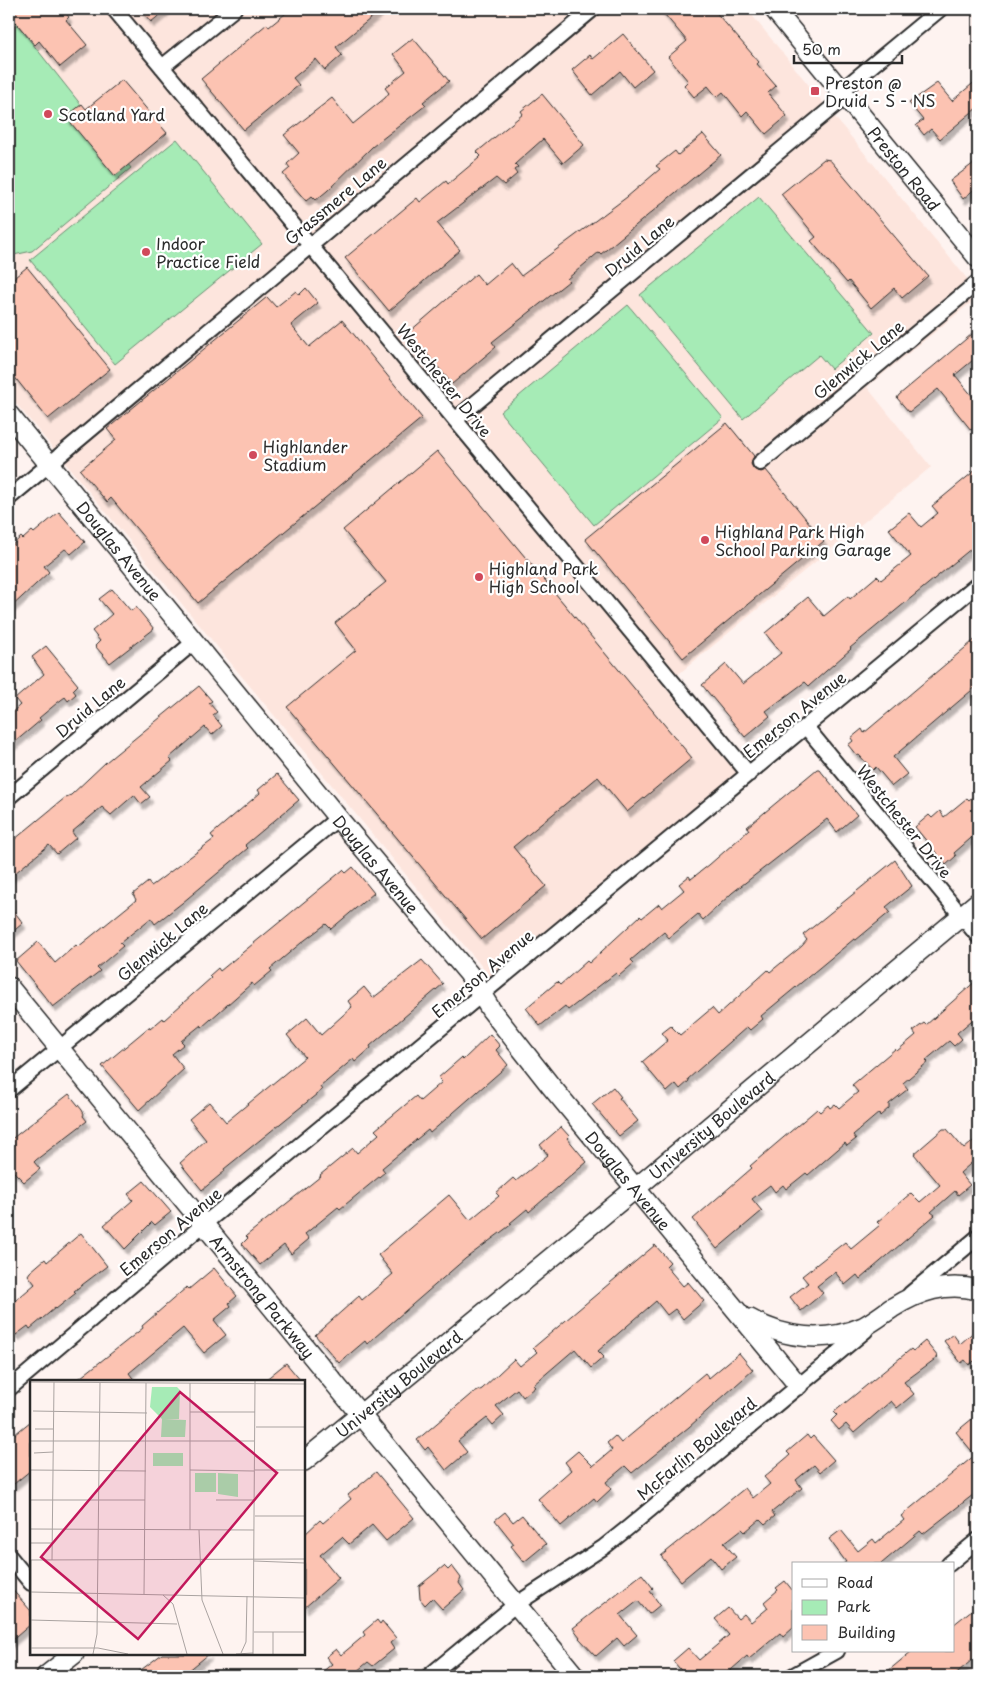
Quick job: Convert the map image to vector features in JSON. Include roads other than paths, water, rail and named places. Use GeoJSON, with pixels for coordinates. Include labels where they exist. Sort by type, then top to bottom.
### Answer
{"type":"FeatureCollection","features":[{"type":"Feature","properties":{"kind":"street","name":"Westchester Drive"},"geometry":{"type":"LineString","coordinates":[[114,9],[749,774]]}},
{"type":"Feature","properties":{"kind":"street"},"geometry":{"type":"LineString","coordinates":[[162,68],[234,9]]}},
{"type":"Feature","properties":{"kind":"street","name":"Grassmere Lane"},"geometry":{"type":"LineString","coordinates":[[9,498],[309,244],[593,9]]}},
{"type":"Feature","properties":{"kind":"street","name":"Preston Road"},"geometry":{"type":"LineString","coordinates":[[774,9],[978,258]]}},
{"type":"Feature","properties":{"kind":"street","name":"Druid Lane"},"geometry":{"type":"LineString","coordinates":[[455,420],[749,177],[940,9]]}},
{"type":"Feature","properties":{"kind":"street","name":"Glenwick Lane"},"geometry":{"type":"LineString","coordinates":[[760,464],[978,282]]}},
{"type":"Feature","properties":{"kind":"street","name":"Douglas Avenue"},"geometry":{"type":"LineString","coordinates":[[9,415],[338,818],[469,974],[491,1010],[544,1077],[798,1385]]}},
{"type":"Feature","properties":{"kind":"street","name":"Emerson Avenue"},"geometry":{"type":"LineString","coordinates":[[9,1389],[204,1224],[978,584]]}},
{"type":"Feature","properties":{"kind":"street","name":"Druid Lane"},"geometry":{"type":"LineString","coordinates":[[9,797],[194,642]]}},
{"type":"Feature","properties":{"kind":"street","name":"Westchester Drive"},"geometry":{"type":"LineString","coordinates":[[806,727],[978,936]]}},
{"type":"Feature","properties":{"kind":"street","name":"Glenwick Lane"},"geometry":{"type":"LineString","coordinates":[[9,1090],[338,818]]}},
{"type":"Feature","properties":{"kind":"street","name":"University Boulevard"},"geometry":{"type":"LineString","coordinates":[[305,1460],[636,1188],[978,902]]}},
{"type":"Feature","properties":{"kind":"street","name":"Armstrong Parkway"},"geometry":{"type":"LineString","coordinates":[[9,986],[358,1415],[574,1676]]}},
{"type":"Feature","properties":{"kind":"street","name":"McFarlin Boulevard"},"geometry":{"type":"LineString","coordinates":[[429,1676],[515,1605],[604,1547],[630,1527],[798,1385],[978,1237]]}},
{"type":"Feature","properties":{"kind":"street","name":"Douglas Avenue"},"geometry":{"type":"LineString","coordinates":[[741,1314],[769,1330],[789,1335],[814,1337],[842,1334],[865,1326],[925,1291],[946,1286],[978,1290]]}},
{"type":"Feature","properties":{"kind":"street"},"geometry":{"type":"LineString","coordinates":[[951,1562],[978,1540]]}},
{"type":"Feature","properties":{"kind":"street"},"geometry":{"type":"LineString","coordinates":[[9,1556],[30,1582]]}},
{"type":"Feature","properties":{"kind":"street"},"geometry":{"type":"LineString","coordinates":[[792,1676],[834,1652]]}},
{"type":"Feature","properties":{"kind":"street"},"geometry":{"type":"LineString","coordinates":[[46,1676],[73,1655]]}},
{"type":"Feature","properties":{"kind":"place","name":"Preston @ Druid - S - NS"},"geometry":{"type":"Point","coordinates":[815,91]}},
{"type":"Feature","properties":{"kind":"place","name":"Scotland Yard"},"geometry":{"type":"Point","coordinates":[48,114]}},
{"type":"Feature","properties":{"kind":"place","name":"Indoor Practice Field"},"geometry":{"type":"Point","coordinates":[146,252]}},
{"type":"Feature","properties":{"kind":"place","name":"Highlander Stadium"},"geometry":{"type":"Point","coordinates":[253,455]}},
{"type":"Feature","properties":{"kind":"place","name":"Highland Park High School Parking Garage"},"geometry":{"type":"Point","coordinates":[705,540]}},
{"type":"Feature","properties":{"kind":"place","name":"Highland Park High School"},"geometry":{"type":"Point","coordinates":[479,577]}}]}
